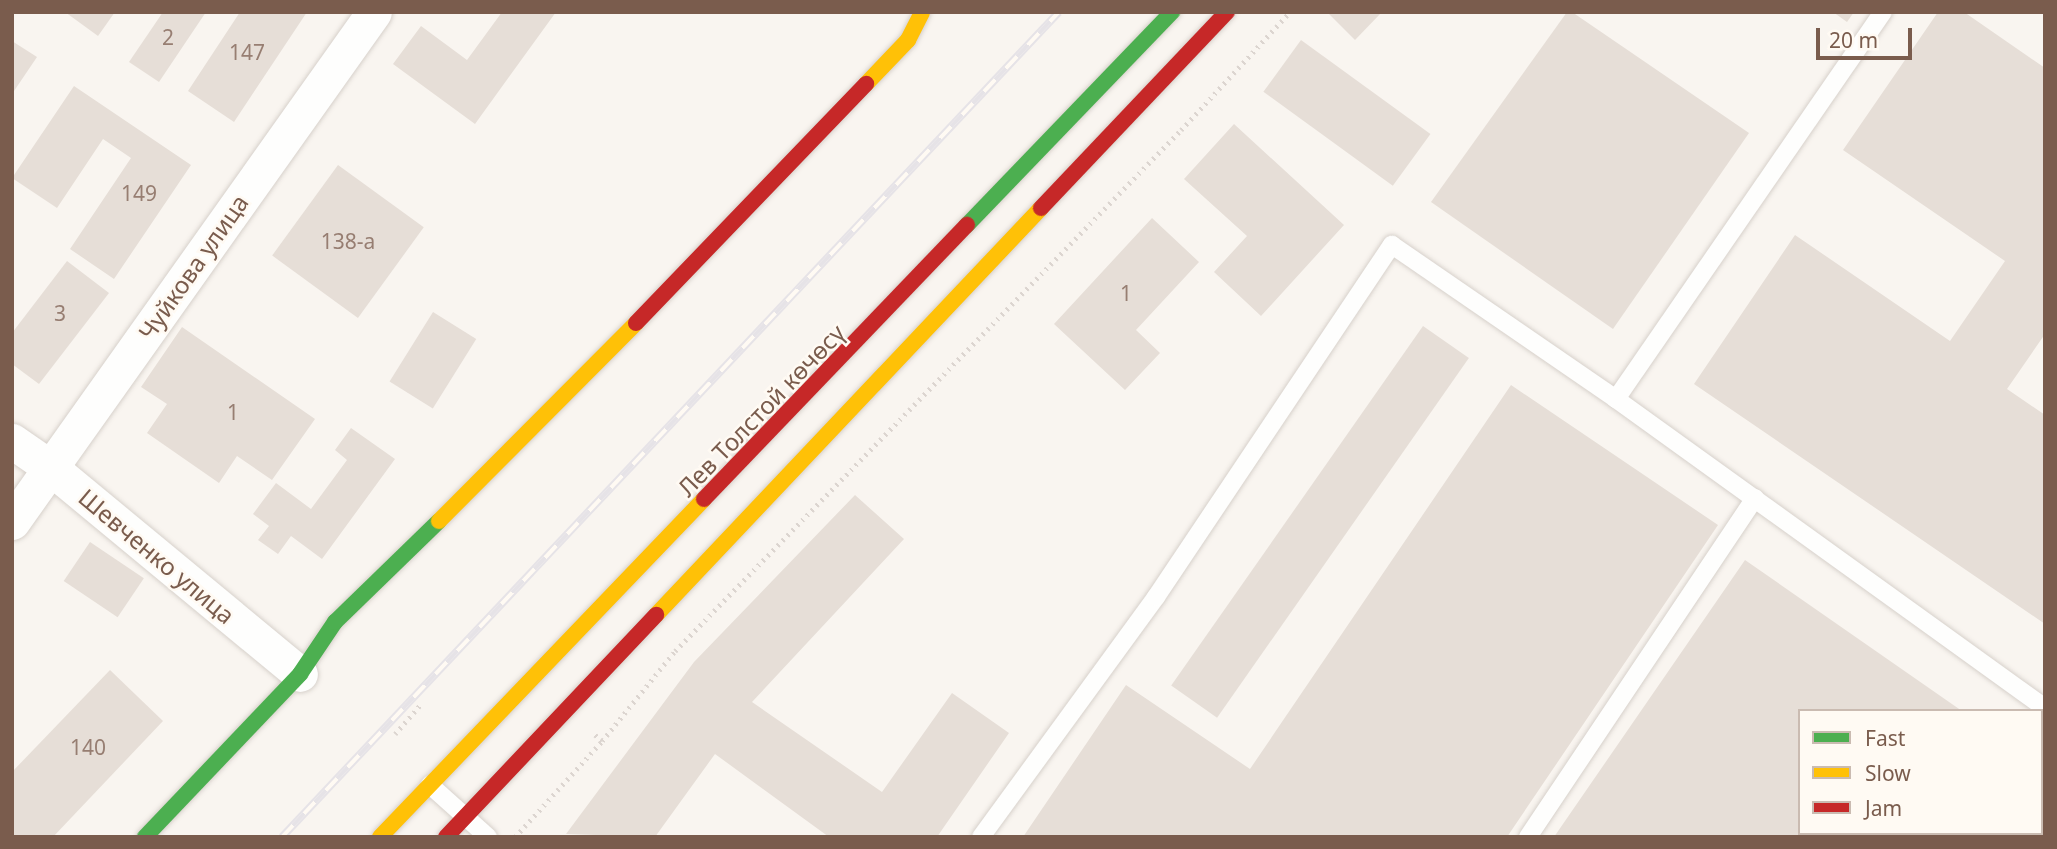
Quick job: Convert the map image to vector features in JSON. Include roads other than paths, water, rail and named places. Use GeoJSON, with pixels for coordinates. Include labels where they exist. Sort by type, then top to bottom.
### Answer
{"type":"FeatureCollection","features":[{"type":"Feature","properties":{"kind":"main road"},"geometry":{"type":"LineString","coordinates":[[145,837],[300,674],[335,622],[587,374],[908,40],[922,12]]}},
{"type":"Feature","properties":{"kind":"main road","name":"Лев Толстой көчөсү"},"geometry":{"type":"LineString","coordinates":[[380,837],[1172,12]]}},
{"type":"Feature","properties":{"kind":"main road"},"geometry":{"type":"LineString","coordinates":[[446,837],[1227,12]]}},
{"type":"Feature","properties":{"kind":"street","name":"Чуйкова улица"},"geometry":{"type":"LineString","coordinates":[[12,522],[374,12]]}},
{"type":"Feature","properties":{"kind":"street","name":"Шевченко улица"},"geometry":{"type":"LineString","coordinates":[[12,441],[51,468],[300,674]]}},
{"type":"Feature","properties":{"kind":"lane"},"geometry":{"type":"LineString","coordinates":[[1616,399],[1883,12]]}},
{"type":"Feature","properties":{"kind":"lane"},"geometry":{"type":"LineString","coordinates":[[981,837],[1156,597],[1392,245],[1616,399],[2045,708]]}},
{"type":"Feature","properties":{"kind":"lane"},"geometry":{"type":"LineString","coordinates":[[1528,837],[1755,498]]}},
{"type":"Feature","properties":{"kind":"lane"},"geometry":{"type":"LineString","coordinates":[[430,785],[488,837]]}},
{"type":"Feature","properties":{"kind":"lane"},"geometry":{"type":"LineString","coordinates":[[2042,837],[2045,831]]}},
{"type":"Feature","properties":{"kind":"railway"},"geometry":{"type":"LineString","coordinates":[[282,837],[1059,12]]}}]}
